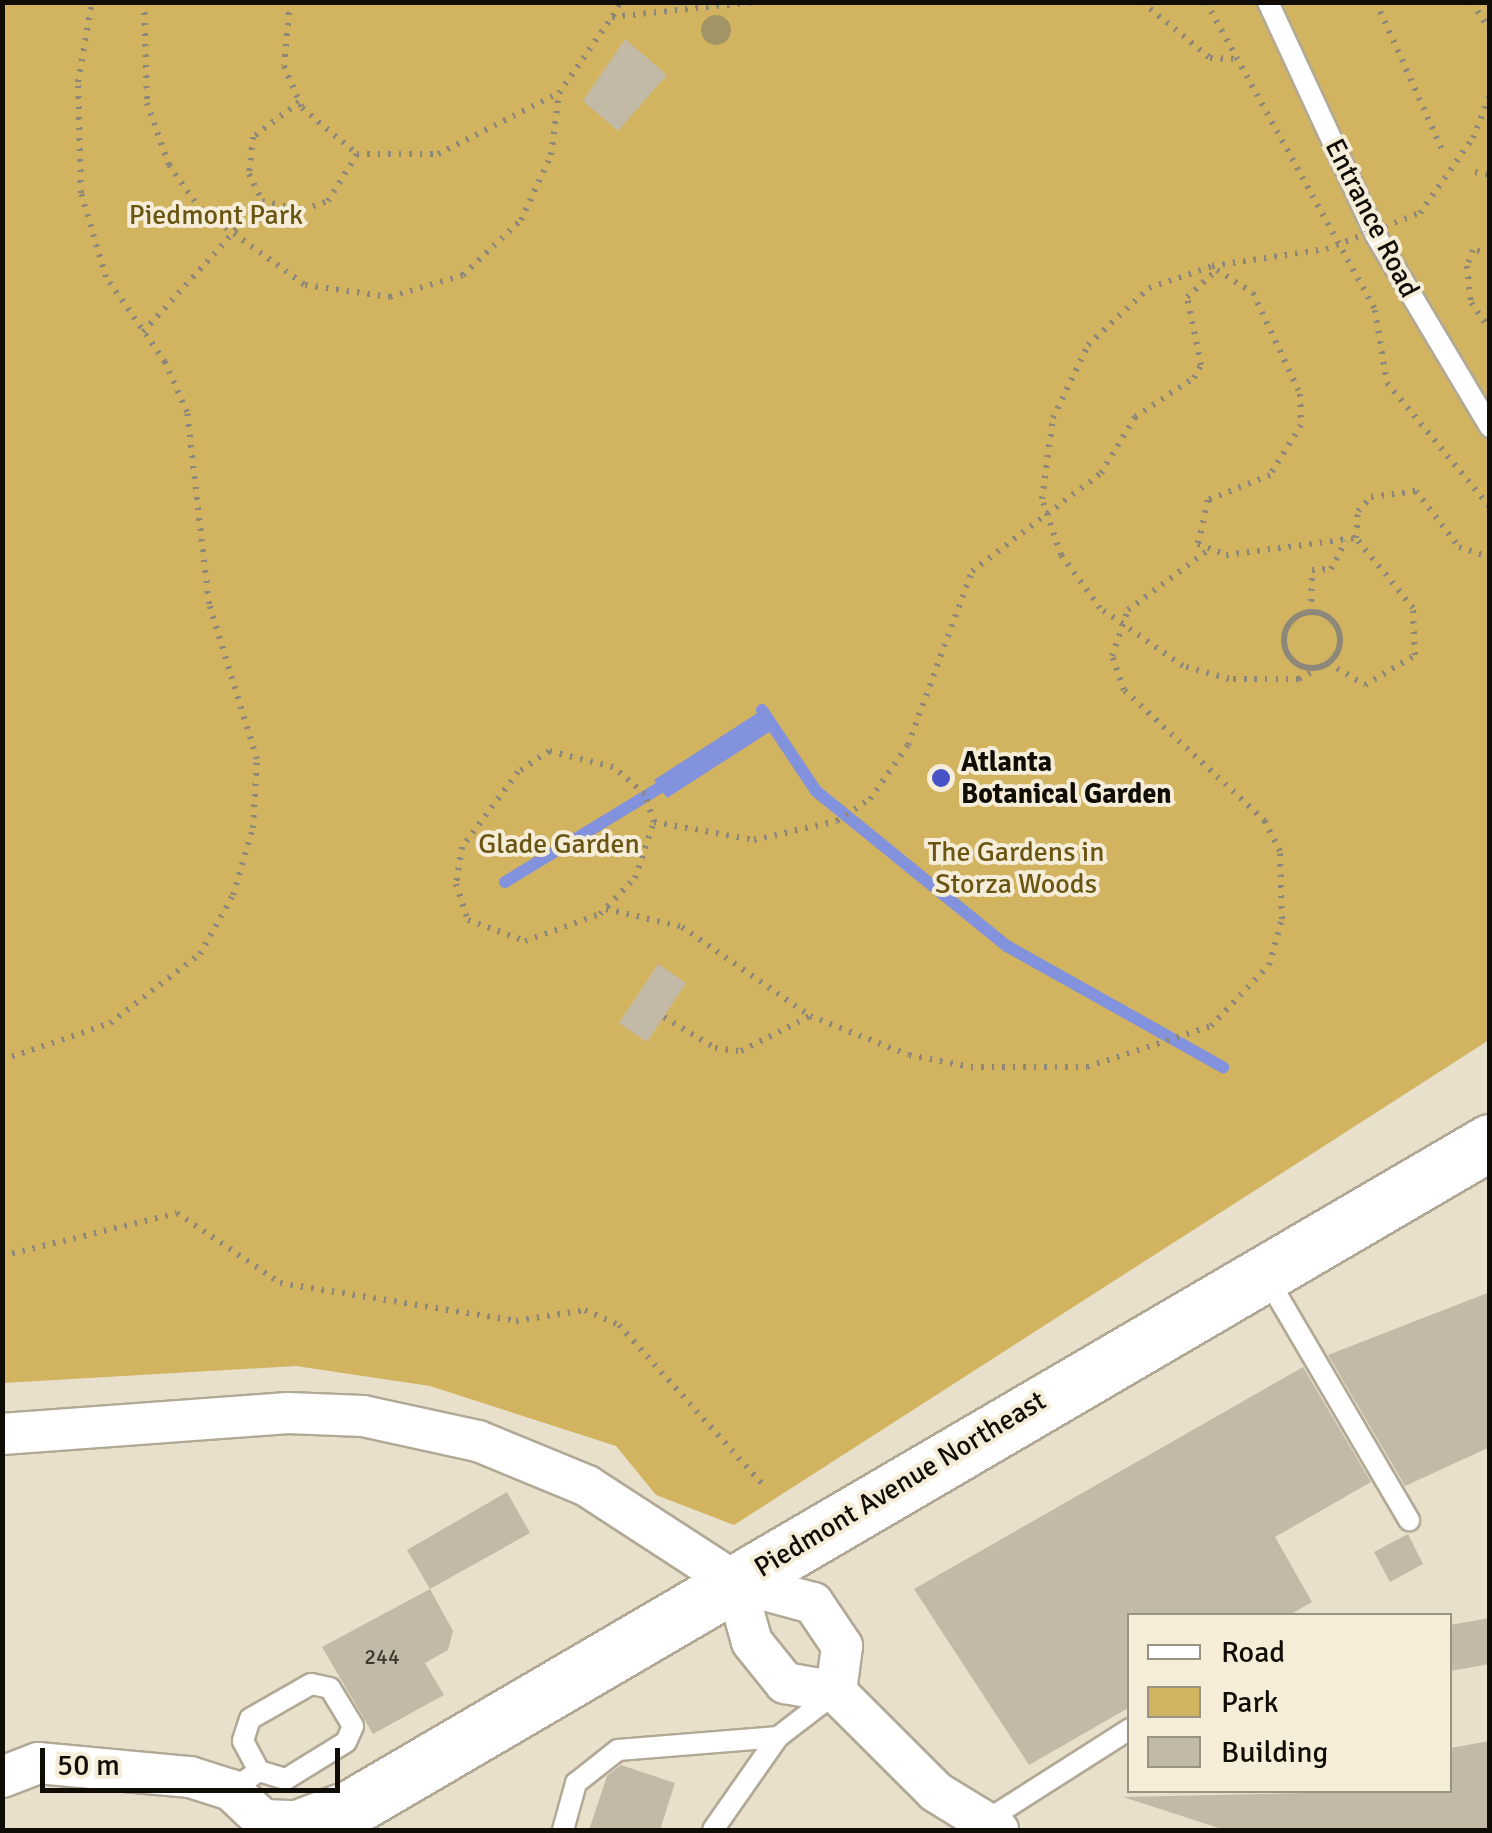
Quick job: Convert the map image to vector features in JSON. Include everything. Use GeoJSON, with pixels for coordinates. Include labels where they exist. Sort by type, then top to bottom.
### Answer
{"type":"FeatureCollection","features":[{"type":"Feature","properties":{"kind":"main road","name":"Piedmont Avenue Northeast"},"geometry":{"type":"LineString","coordinates":[[313,1830],[1490,1142]]}},
{"type":"Feature","properties":{"kind":"street"},"geometry":{"type":"LineString","coordinates":[[2,1434],[270,1414],[363,1416],[478,1441],[586,1486],[736,1582],[813,1604],[842,1646],[836,1692],[862,1727],[991,1826]]}},
{"type":"Feature","properties":{"kind":"street"},"geometry":{"type":"LineString","coordinates":[[736,1582],[752,1642],[785,1684],[836,1692]]}},
{"type":"Feature","properties":{"kind":"street"},"geometry":{"type":"LineString","coordinates":[[2,1777],[38,1763],[245,1780],[263,1820],[297,1820],[390,1786]]}},
{"type":"Feature","properties":{"kind":"lane","name":"Entrance Road"},"geometry":{"type":"LineString","coordinates":[[1268,2],[1375,234],[1490,427]]}},
{"type":"Feature","properties":{"kind":"lane"},"geometry":{"type":"LineString","coordinates":[[1263,1272],[1410,1520]]}},
{"type":"Feature","properties":{"kind":"lane"},"geometry":{"type":"LineString","coordinates":[[311,1684],[330,1688],[353,1726],[346,1742],[286,1778],[245,1780],[243,1742],[250,1719],[311,1684]]}},
{"type":"Feature","properties":{"kind":"lane"},"geometry":{"type":"LineString","coordinates":[[714,1830],[778,1737],[836,1692]]}},
{"type":"Feature","properties":{"kind":"lane"},"geometry":{"type":"LineString","coordinates":[[991,1826],[1127,1730]]}},
{"type":"Feature","properties":{"kind":"lane"},"geometry":{"type":"LineString","coordinates":[[563,1830],[576,1784],[618,1750],[778,1737]]}},
{"type":"Feature","properties":{"kind":"path"},"geometry":{"type":"LineString","coordinates":[[2,1060],[110,1024],[200,954],[233,895],[253,828],[257,759],[209,604],[187,412],[143,332],[106,277],[81,193],[78,82],[92,2]]}},
{"type":"Feature","properties":{"kind":"path"},"geometry":{"type":"LineString","coordinates":[[144,2],[147,103],[170,165],[230,237],[305,284],[349,295],[427,292],[492,255],[521,220],[550,154],[559,94],[620,2]]}},
{"type":"Feature","properties":{"kind":"path"},"geometry":{"type":"LineString","coordinates":[[290,2],[284,66],[300,102],[357,154],[438,154],[559,94]]}},
{"type":"Feature","properties":{"kind":"path"},"geometry":{"type":"LineString","coordinates":[[718,2],[727,8]]}},
{"type":"Feature","properties":{"kind":"path"},"geometry":{"type":"LineString","coordinates":[[612,18],[655,7],[727,8],[755,2]]}},
{"type":"Feature","properties":{"kind":"path"},"geometry":{"type":"LineString","coordinates":[[1142,2],[1210,58],[1236,60]]}},
{"type":"Feature","properties":{"kind":"path"},"geometry":{"type":"LineString","coordinates":[[1206,2],[1375,310],[1387,383],[1490,507]]}},
{"type":"Feature","properties":{"kind":"path"},"geometry":{"type":"LineString","coordinates":[[1376,2],[1444,154]]}},
{"type":"Feature","properties":{"kind":"path"},"geometry":{"type":"LineString","coordinates":[[1472,2],[1490,31]]}},
{"type":"Feature","properties":{"kind":"path"},"geometry":{"type":"LineString","coordinates":[[1312,612],[1339,632],[1328,663],[1299,679],[1228,679],[1183,666],[1100,608],[1052,532],[1042,499],[1046,444],[1073,366],[1149,288],[1375,234],[1420,213],[1473,138],[1490,96]]}},
{"type":"Feature","properties":{"kind":"path"},"geometry":{"type":"LineString","coordinates":[[262,201],[249,174],[253,136],[300,102]]}},
{"type":"Feature","properties":{"kind":"path"},"geometry":{"type":"LineString","coordinates":[[262,201],[303,210],[328,201],[357,154]]}},
{"type":"Feature","properties":{"kind":"path"},"geometry":{"type":"LineString","coordinates":[[1475,172],[1490,175]]}},
{"type":"Feature","properties":{"kind":"path"},"geometry":{"type":"LineString","coordinates":[[143,332],[262,201]]}},
{"type":"Feature","properties":{"kind":"path"},"geometry":{"type":"LineString","coordinates":[[1490,253],[1473,250],[1466,266],[1472,303],[1490,329]]}},
{"type":"Feature","properties":{"kind":"path"},"geometry":{"type":"LineString","coordinates":[[654,822],[725,837],[796,833],[870,798],[908,744],[949,618],[992,548],[1100,474],[1135,417],[1194,378],[1201,365],[1187,297],[1217,270],[1253,292],[1300,394],[1301,425],[1270,475],[1208,500],[1197,536],[1208,550]]}},
{"type":"Feature","properties":{"kind":"path"},"geometry":{"type":"LineString","coordinates":[[1312,612],[1312,570],[1331,568],[1351,539],[1358,511],[1393,487],[1416,491],[1460,547],[1490,558]]}},
{"type":"Feature","properties":{"kind":"path"},"geometry":{"type":"LineString","coordinates":[[606,910],[682,928],[810,1016],[910,1055],[1027,1070],[1167,1048],[1211,1026],[1269,966],[1285,887],[1273,836],[1124,690],[1112,656],[1128,610],[1208,550],[1351,539]]}},
{"type":"Feature","properties":{"kind":"path"},"geometry":{"type":"LineString","coordinates":[[1328,663],[1348,680],[1365,685],[1400,672],[1418,632],[1413,608],[1351,539]]}},
{"type":"Feature","properties":{"kind":"path"},"geometry":{"type":"LineString","coordinates":[[1312,612],[1288,626],[1285,645],[1293,661],[1320,667]]}},
{"type":"Feature","properties":{"kind":"path"},"geometry":{"type":"LineString","coordinates":[[549,751],[590,756],[632,782],[654,822],[635,878],[606,910],[565,932],[496,937],[468,920],[458,862],[503,790],[549,751]]}},
{"type":"Feature","properties":{"kind":"path"},"geometry":{"type":"LineString","coordinates":[[664,1017],[715,1048],[741,1052],[810,1016]]}},
{"type":"Feature","properties":{"kind":"path"},"geometry":{"type":"LineString","coordinates":[[2,1256],[177,1213],[280,1283],[516,1322],[585,1310],[619,1326],[764,1486]]}},
{"type":"Feature","properties":{"kind":"green space","name":"Atlanta Botanical Garden"},"geometry":{"type":"Polygon","coordinates":[[[3,3],[1489,3],[1489,1040],[734,1525],[656,1495],[616,1446],[430,1386],[296,1366],[3,1383],[3,3]]]}},
{"type":"Feature","properties":{"kind":"water"},"geometry":{"type":"Polygon","coordinates":[[[762,710],[774,729],[667,798],[654,780],[762,710]]]}},
{"type":"Feature","properties":{"kind":"building"},"geometry":{"type":"Polygon","coordinates":[[[625,39],[667,75],[618,131],[583,101],[625,39]]]}},
{"type":"Feature","properties":{"kind":"building"},"geometry":{"type":"Polygon","coordinates":[[[658,964],[686,983],[647,1042],[619,1023],[658,964]]]}},
{"type":"Feature","properties":{"kind":"building"},"geometry":{"type":"Polygon","coordinates":[[[1490,1292],[1490,1447],[1405,1486],[1328,1355],[1490,1292]]]}},
{"type":"Feature","properties":{"kind":"building"},"geometry":{"type":"Polygon","coordinates":[[[1303,1367],[1371,1482],[1275,1537],[1312,1602],[1293,1613],[1127,1613],[1127,1709],[1029,1765],[914,1589],[1303,1367]]]}},
{"type":"Feature","properties":{"kind":"building"},"geometry":{"type":"Polygon","coordinates":[[[507,1492],[530,1533],[430,1589],[407,1550],[507,1492]]]}},
{"type":"Feature","properties":{"kind":"building"},"geometry":{"type":"Polygon","coordinates":[[[1408,1534],[1423,1564],[1390,1582],[1374,1552],[1408,1534]]]}},
{"type":"Feature","properties":{"kind":"building"},"geometry":{"type":"Polygon","coordinates":[[[430,1589],[453,1631],[448,1650],[425,1663],[444,1695],[373,1734],[322,1647],[430,1589]]]}},
{"type":"Feature","properties":{"kind":"building"},"geometry":{"type":"Polygon","coordinates":[[[1490,1618],[1490,1664],[1452,1671],[1452,1625],[1490,1618]]]}},
{"type":"Feature","properties":{"kind":"building"},"geometry":{"type":"Polygon","coordinates":[[[1490,1741],[1490,1830],[1225,1830],[1123,1797],[1452,1793],[1452,1748],[1490,1741]]]}},
{"type":"Feature","properties":{"kind":"building"},"geometry":{"type":"Polygon","coordinates":[[[621,1765],[675,1783],[660,1830],[589,1830],[607,1776],[621,1765]]]}},
{"type":"Feature","properties":{"kind":"waterway"},"geometry":{"type":"LineString","coordinates":[[762,710],[816,791],[1007,946],[1223,1067]]}},
{"type":"Feature","properties":{"kind":"waterway"},"geometry":{"type":"LineString","coordinates":[[505,882],[674,779]]}},
{"type":"Feature","properties":{"kind":"place","name":"Atlanta Botanical Garden"},"geometry":{"type":"Point","coordinates":[941,778]}},
{"type":"Feature","properties":{"kind":"park label","name":"Piedmont Park"},"geometry":{"type":"Point","coordinates":[216,215]}},
{"type":"Feature","properties":{"kind":"park label","name":"Glade Garden"},"geometry":{"type":"Point","coordinates":[559,844]}},
{"type":"Feature","properties":{"kind":"park label","name":"The Gardens in Storza Woods"},"geometry":{"type":"Point","coordinates":[1016,868]}}]}
